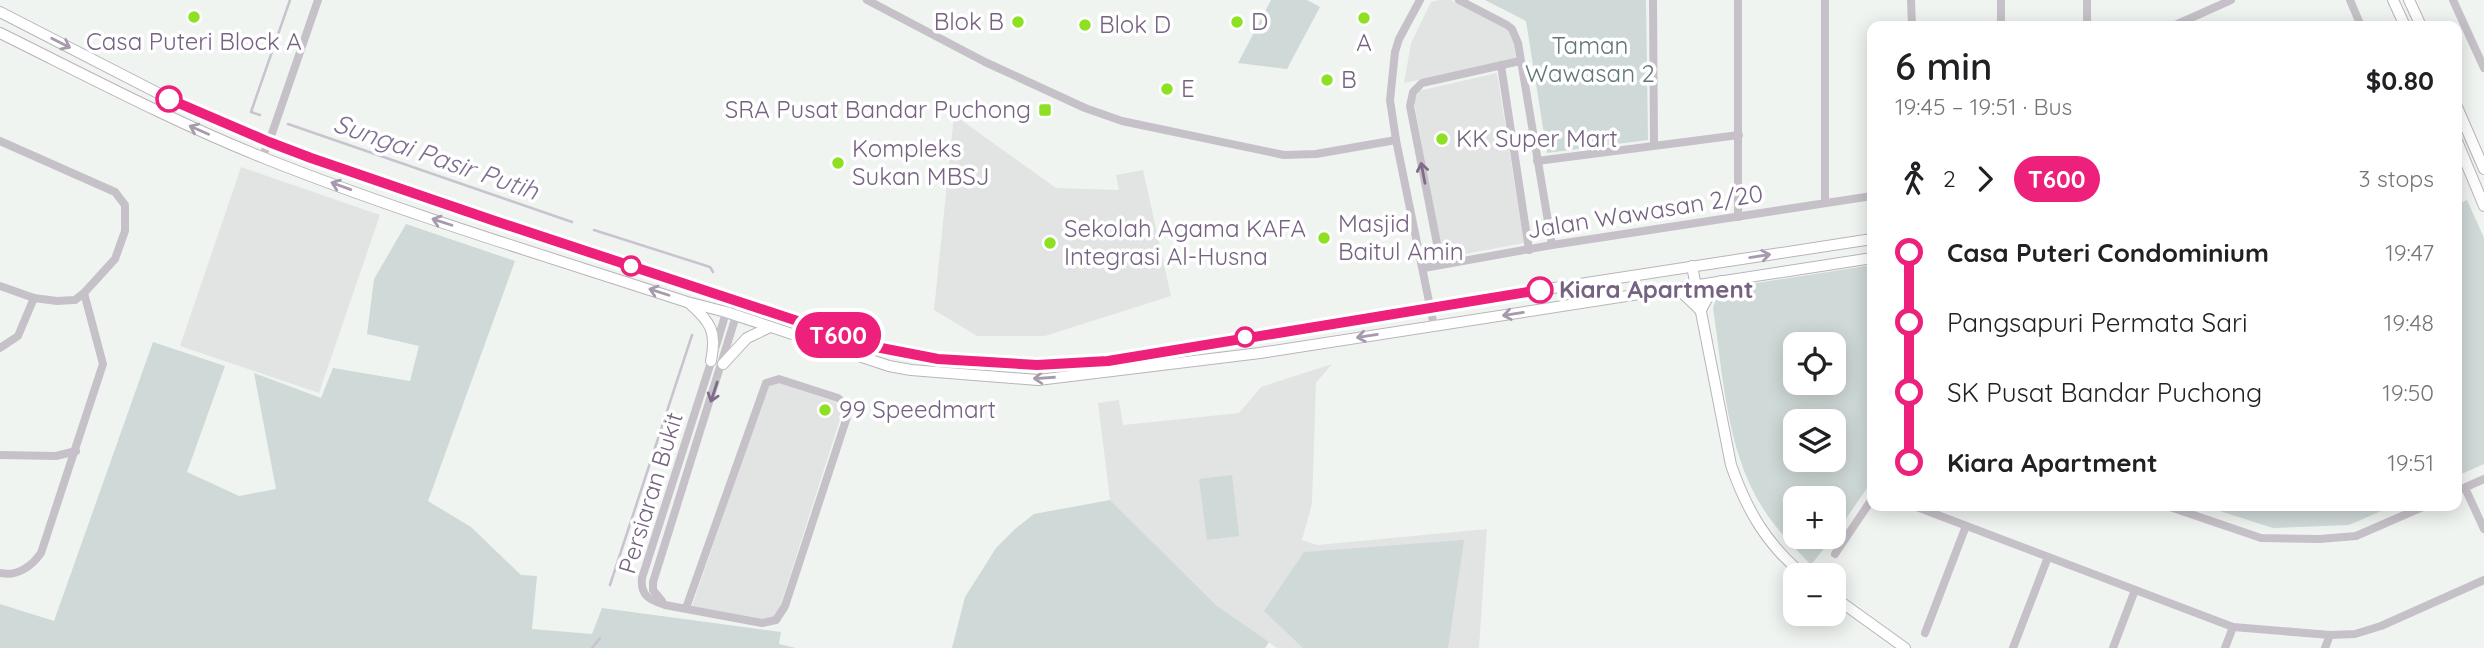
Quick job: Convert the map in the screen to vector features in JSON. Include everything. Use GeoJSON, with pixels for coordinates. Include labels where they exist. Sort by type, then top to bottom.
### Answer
{"type":"FeatureCollection","features":[{"type":"Feature","properties":{"kind":"main road"},"geometry":{"type":"LineString","coordinates":[[2393,0],[2401,21]]}},
{"type":"Feature","properties":{"kind":"main road"},"geometry":{"type":"LineString","coordinates":[[2409,0],[2419,21]]}},
{"type":"Feature","properties":{"kind":"main road"},"geometry":{"type":"LineString","coordinates":[[0,12],[187,108],[269,142],[492,220],[876,347],[938,359],[1037,365],[1108,361],[1431,307],[1867,240]]}},
{"type":"Feature","properties":{"kind":"main road"},"geometry":{"type":"LineString","coordinates":[[0,33],[191,127],[262,157],[405,210],[889,366],[911,370],[1038,380],[1260,353],[1867,259]]}},
{"type":"Feature","properties":{"kind":"main road"},"geometry":{"type":"LineString","coordinates":[[2462,118],[2484,169]]}},
{"type":"Feature","properties":{"kind":"main road"},"geometry":{"type":"LineString","coordinates":[[2462,153],[2484,206]]}},
{"type":"Feature","properties":{"kind":"main road"},"geometry":{"type":"LineString","coordinates":[[1692,266],[1731,465],[1744,500],[1762,531],[1788,563]]}},
{"type":"Feature","properties":{"kind":"main road"},"geometry":{"type":"LineString","coordinates":[[1701,311],[1721,281]]}},
{"type":"Feature","properties":{"kind":"main road"},"geometry":{"type":"LineString","coordinates":[[1677,288],[1701,311]]}},
{"type":"Feature","properties":{"kind":"main road"},"geometry":{"type":"LineString","coordinates":[[687,302],[706,319],[715,337],[711,361]]}},
{"type":"Feature","properties":{"kind":"main road"},"geometry":{"type":"LineString","coordinates":[[723,364],[747,338],[770,327]]}},
{"type":"Feature","properties":{"kind":"main road"},"geometry":{"type":"LineString","coordinates":[[1846,606],[1905,648]]}},
{"type":"Feature","properties":{"kind":"street"},"geometry":{"type":"LineString","coordinates":[[262,157],[318,0]]}},
{"type":"Feature","properties":{"kind":"street"},"geometry":{"type":"LineString","coordinates":[[867,0],[985,62],[1084,108],[1122,121],[1284,155],[1317,154],[1395,140]]}},
{"type":"Feature","properties":{"kind":"street"},"geometry":{"type":"LineString","coordinates":[[1420,0],[1395,52],[1391,100],[1395,140],[1424,268],[1434,326]]}},
{"type":"Feature","properties":{"kind":"street"},"geometry":{"type":"LineString","coordinates":[[1459,0],[1512,29],[1518,43],[1552,245]]}},
{"type":"Feature","properties":{"kind":"street"},"geometry":{"type":"LineString","coordinates":[[1653,0],[1654,145]]}},
{"type":"Feature","properties":{"kind":"street"},"geometry":{"type":"LineString","coordinates":[[1738,0],[1738,217]]}},
{"type":"Feature","properties":{"kind":"street"},"geometry":{"type":"LineString","coordinates":[[1825,0],[1825,202]]}},
{"type":"Feature","properties":{"kind":"street"},"geometry":{"type":"LineString","coordinates":[[1911,0],[1912,21]]}},
{"type":"Feature","properties":{"kind":"street"},"geometry":{"type":"LineString","coordinates":[[2001,0],[2001,21]]}},
{"type":"Feature","properties":{"kind":"street"},"geometry":{"type":"LineString","coordinates":[[2087,0],[2087,21]]}},
{"type":"Feature","properties":{"kind":"street"},"geometry":{"type":"LineString","coordinates":[[2183,21],[2231,0]]}},
{"type":"Feature","properties":{"kind":"street"},"geometry":{"type":"LineString","coordinates":[[2350,0],[2359,21]]}},
{"type":"Feature","properties":{"kind":"street"},"geometry":{"type":"LineString","coordinates":[[2453,0],[2484,68]]}},
{"type":"Feature","properties":{"kind":"street"},"geometry":{"type":"LineString","coordinates":[[1441,264],[1410,99],[1417,86],[1422,83],[1520,61]]}},
{"type":"Feature","properties":{"kind":"street"},"geometry":{"type":"LineString","coordinates":[[1501,65],[1529,250]]}},
{"type":"Feature","properties":{"kind":"street"},"geometry":{"type":"LineString","coordinates":[[1537,161],[1739,135]]}},
{"type":"Feature","properties":{"kind":"street"},"geometry":{"type":"LineString","coordinates":[[0,141],[115,192],[125,205],[125,231],[115,259],[75,300],[57,302],[34,298],[0,286]]}},
{"type":"Feature","properties":{"kind":"street","name":"Jalan Wawasan 2/20"},"geometry":{"type":"LineString","coordinates":[[1424,268],[1552,245],[1867,197]]}},
{"type":"Feature","properties":{"kind":"street"},"geometry":{"type":"LineString","coordinates":[[0,573],[8,575],[32,566],[41,553],[103,364],[84,293]]}},
{"type":"Feature","properties":{"kind":"street"},"geometry":{"type":"LineString","coordinates":[[0,348],[18,336],[34,298]]}},
{"type":"Feature","properties":{"kind":"street","name":"Persiaran Bukit"},"geometry":{"type":"LineString","coordinates":[[673,606],[656,597],[653,582],[723,364],[735,301]]}},
{"type":"Feature","properties":{"kind":"street","name":"Persiaran Bukit"},"geometry":{"type":"LineString","coordinates":[[673,606],[647,598],[641,587],[642,578],[711,361],[732,314]]}},
{"type":"Feature","properties":{"kind":"street"},"geometry":{"type":"LineString","coordinates":[[673,606],[762,624],[770,623],[780,615],[847,417],[848,410],[844,403],[807,387],[774,379],[763,387],[686,608]]}},
{"type":"Feature","properties":{"kind":"street"},"geometry":{"type":"LineString","coordinates":[[0,455],[56,456],[76,451]]}},
{"type":"Feature","properties":{"kind":"street"},"geometry":{"type":"LineString","coordinates":[[2462,489],[2484,479]]}},
{"type":"Feature","properties":{"kind":"street"},"geometry":{"type":"LineString","coordinates":[[2462,491],[2484,529]]}},
{"type":"Feature","properties":{"kind":"street"},"geometry":{"type":"LineString","coordinates":[[1835,554],[1867,506]]}},
{"type":"Feature","properties":{"kind":"street"},"geometry":{"type":"LineString","coordinates":[[1927,511],[2233,627],[2330,635],[2355,634],[2381,626],[2484,580]]}},
{"type":"Feature","properties":{"kind":"street"},"geometry":{"type":"LineString","coordinates":[[2181,511],[2261,538],[2356,536],[2414,511]]}},
{"type":"Feature","properties":{"kind":"street"},"geometry":{"type":"LineString","coordinates":[[1925,633],[1966,526]]}},
{"type":"Feature","properties":{"kind":"street"},"geometry":{"type":"LineString","coordinates":[[2013,648],[2048,557]]}},
{"type":"Feature","properties":{"kind":"street"},"geometry":{"type":"LineString","coordinates":[[2113,648],[2135,590]]}},
{"type":"Feature","properties":{"kind":"street"},"geometry":{"type":"LineString","coordinates":[[2225,648],[2233,627]]}},
{"type":"Feature","properties":{"kind":"street"},"geometry":{"type":"LineString","coordinates":[[2325,648],[2330,635]]}},
{"type":"Feature","properties":{"kind":"shaded area"},"geometry":{"type":"Polygon","coordinates":[[[1451,0],[1501,25],[1510,33],[1515,44],[1516,59],[1404,83],[1411,43],[1431,2],[1451,0]]]}},
{"type":"Feature","properties":{"kind":"shaded area"},"geometry":{"type":"Polygon","coordinates":[[[1497,73],[1524,243],[1443,258],[1414,103],[1418,91],[1497,73]]]}},
{"type":"Feature","properties":{"kind":"shaded area","name":"Sekolah Agama KAFA Integrasi Al-Husna"},"geometry":{"type":"Polygon","coordinates":[[[954,115],[1056,188],[1119,190],[1116,175],[1143,170],[1171,296],[1045,336],[977,336],[934,310],[954,115]]]}},
{"type":"Feature","properties":{"kind":"shaded area"},"geometry":{"type":"Polygon","coordinates":[[[241,167],[380,215],[319,393],[180,346],[241,167]]]}},
{"type":"Feature","properties":{"kind":"shaded area"},"geometry":{"type":"Polygon","coordinates":[[[1332,364],[1316,383],[1312,504],[1302,540],[1317,545],[1487,529],[1479,648],[1277,648],[1217,606],[1110,500],[1098,403],[1119,400],[1123,425],[1239,413],[1261,387],[1332,364]]]}},
{"type":"Feature","properties":{"kind":"shaded area"},"geometry":{"type":"Polygon","coordinates":[[[777,382],[835,402],[843,410],[780,607],[768,620],[692,606],[767,388],[777,382]]]}},
{"type":"Feature","properties":{"kind":"green space"},"geometry":{"type":"Polygon","coordinates":[[[1271,0],[1307,0],[1320,7],[1287,69],[1238,63],[1271,0]]]}},
{"type":"Feature","properties":{"kind":"green space","name":"Taman Wawasan 2"},"geometry":{"type":"Polygon","coordinates":[[[1485,0],[1646,0],[1648,140],[1547,153],[1526,21],[1485,0]]]}},
{"type":"Feature","properties":{"kind":"green space"},"geometry":{"type":"Polygon","coordinates":[[[2467,200],[2484,238],[2484,464],[2462,474],[2462,202],[2467,200]]]}},
{"type":"Feature","properties":{"kind":"green space"},"geometry":{"type":"Polygon","coordinates":[[[406,224],[515,261],[428,501],[471,527],[521,575],[537,576],[532,629],[592,634],[602,608],[781,632],[779,644],[796,648],[0,648],[0,604],[54,621],[153,342],[225,366],[187,472],[239,496],[276,489],[254,373],[321,398],[333,368],[410,381],[419,346],[367,334],[374,279],[406,224]]]}},
{"type":"Feature","properties":{"kind":"green space"},"geometry":{"type":"Polygon","coordinates":[[[1867,266],[1867,488],[1846,519],[1846,486],[1783,486],[1783,534],[1762,507],[1750,485],[1733,436],[1713,308],[1719,294],[1731,287],[1867,266]]]}},
{"type":"Feature","properties":{"kind":"green space"},"geometry":{"type":"Polygon","coordinates":[[[1232,475],[1239,536],[1207,540],[1199,479],[1232,475]]]}},
{"type":"Feature","properties":{"kind":"green space"},"geometry":{"type":"Polygon","coordinates":[[[1110,500],[1217,606],[1269,642],[1265,648],[952,648],[965,597],[996,548],[1015,529],[1034,514],[1110,500]]]}},
{"type":"Feature","properties":{"kind":"green space"},"geometry":{"type":"Polygon","coordinates":[[[2220,511],[2381,511],[2349,525],[2273,528],[2220,511]]]}},
{"type":"Feature","properties":{"kind":"green space"},"geometry":{"type":"Polygon","coordinates":[[[1464,540],[1448,648],[1303,648],[1264,611],[1304,552],[1464,540]]]}},
{"type":"Feature","properties":{"kind":"green space"},"geometry":{"type":"Polygon","coordinates":[[[1796,549],[1824,549],[1813,563],[1809,563],[1796,549]]]}},
{"type":"Feature","properties":{"kind":"waterway","name":"Sungai Pasir Putih"},"geometry":{"type":"LineString","coordinates":[[260,115],[251,112],[290,0]]}},
{"type":"Feature","properties":{"kind":"waterway","name":"Sungai Pasir Putih"},"geometry":{"type":"LineString","coordinates":[[288,124],[572,222]]}},
{"type":"Feature","properties":{"kind":"waterway","name":"Sungai Pasir Putih"},"geometry":{"type":"LineString","coordinates":[[594,230],[710,267],[713,272]]}},
{"type":"Feature","properties":{"kind":"waterway","name":"Sungai Pasir Putih"},"geometry":{"type":"LineString","coordinates":[[610,585],[692,335]]}},
{"type":"Feature","properties":{"kind":"waterway","name":"Sungai Pasir Putih"},"geometry":{"type":"LineString","coordinates":[[592,648],[600,638]]}},
{"type":"Feature","properties":{"kind":"bus line","name":"T600"},"geometry":{"type":"LineString","coordinates":[[169,99],[269,142],[492,220],[876,347],[938,359],[1037,365],[1108,361],[1192,345],[1540,290]]}},
{"type":"Feature","properties":{"kind":"place","name":"Casa Puteri Block A"},"geometry":{"type":"Point","coordinates":[194,17]}},
{"type":"Feature","properties":{"kind":"place","name":"A"},"geometry":{"type":"Point","coordinates":[1364,18]}},
{"type":"Feature","properties":{"kind":"place","name":"Blok B"},"geometry":{"type":"Point","coordinates":[1018,22]}},
{"type":"Feature","properties":{"kind":"place","name":"D"},"geometry":{"type":"Point","coordinates":[1237,22]}},
{"type":"Feature","properties":{"kind":"place","name":"Blok D"},"geometry":{"type":"Point","coordinates":[1085,25]}},
{"type":"Feature","properties":{"kind":"place","name":"B"},"geometry":{"type":"Point","coordinates":[1327,80]}},
{"type":"Feature","properties":{"kind":"place","name":"E"},"geometry":{"type":"Point","coordinates":[1167,89]}},
{"type":"Feature","properties":{"kind":"place","name":"SRA Pusat Bandar Puchong"},"geometry":{"type":"Point","coordinates":[1045,110]}},
{"type":"Feature","properties":{"kind":"place","name":"KK Super Mart"},"geometry":{"type":"Point","coordinates":[1442,139]}},
{"type":"Feature","properties":{"kind":"place","name":"Kompleks Sukan MBSJ"},"geometry":{"type":"Point","coordinates":[838,163]}},
{"type":"Feature","properties":{"kind":"place","name":"Masjid Baitul Amin"},"geometry":{"type":"Point","coordinates":[1324,238]}},
{"type":"Feature","properties":{"kind":"place","name":"Sekolah Agama KAFA Integrasi Al-Husna"},"geometry":{"type":"Point","coordinates":[1050,243]}},
{"type":"Feature","properties":{"kind":"place","name":"Kiara Apartment"},"geometry":{"type":"Point","coordinates":[1540,290]}},
{"type":"Feature","properties":{"kind":"place","name":"99 Speedmart"},"geometry":{"type":"Point","coordinates":[825,410]}}]}
